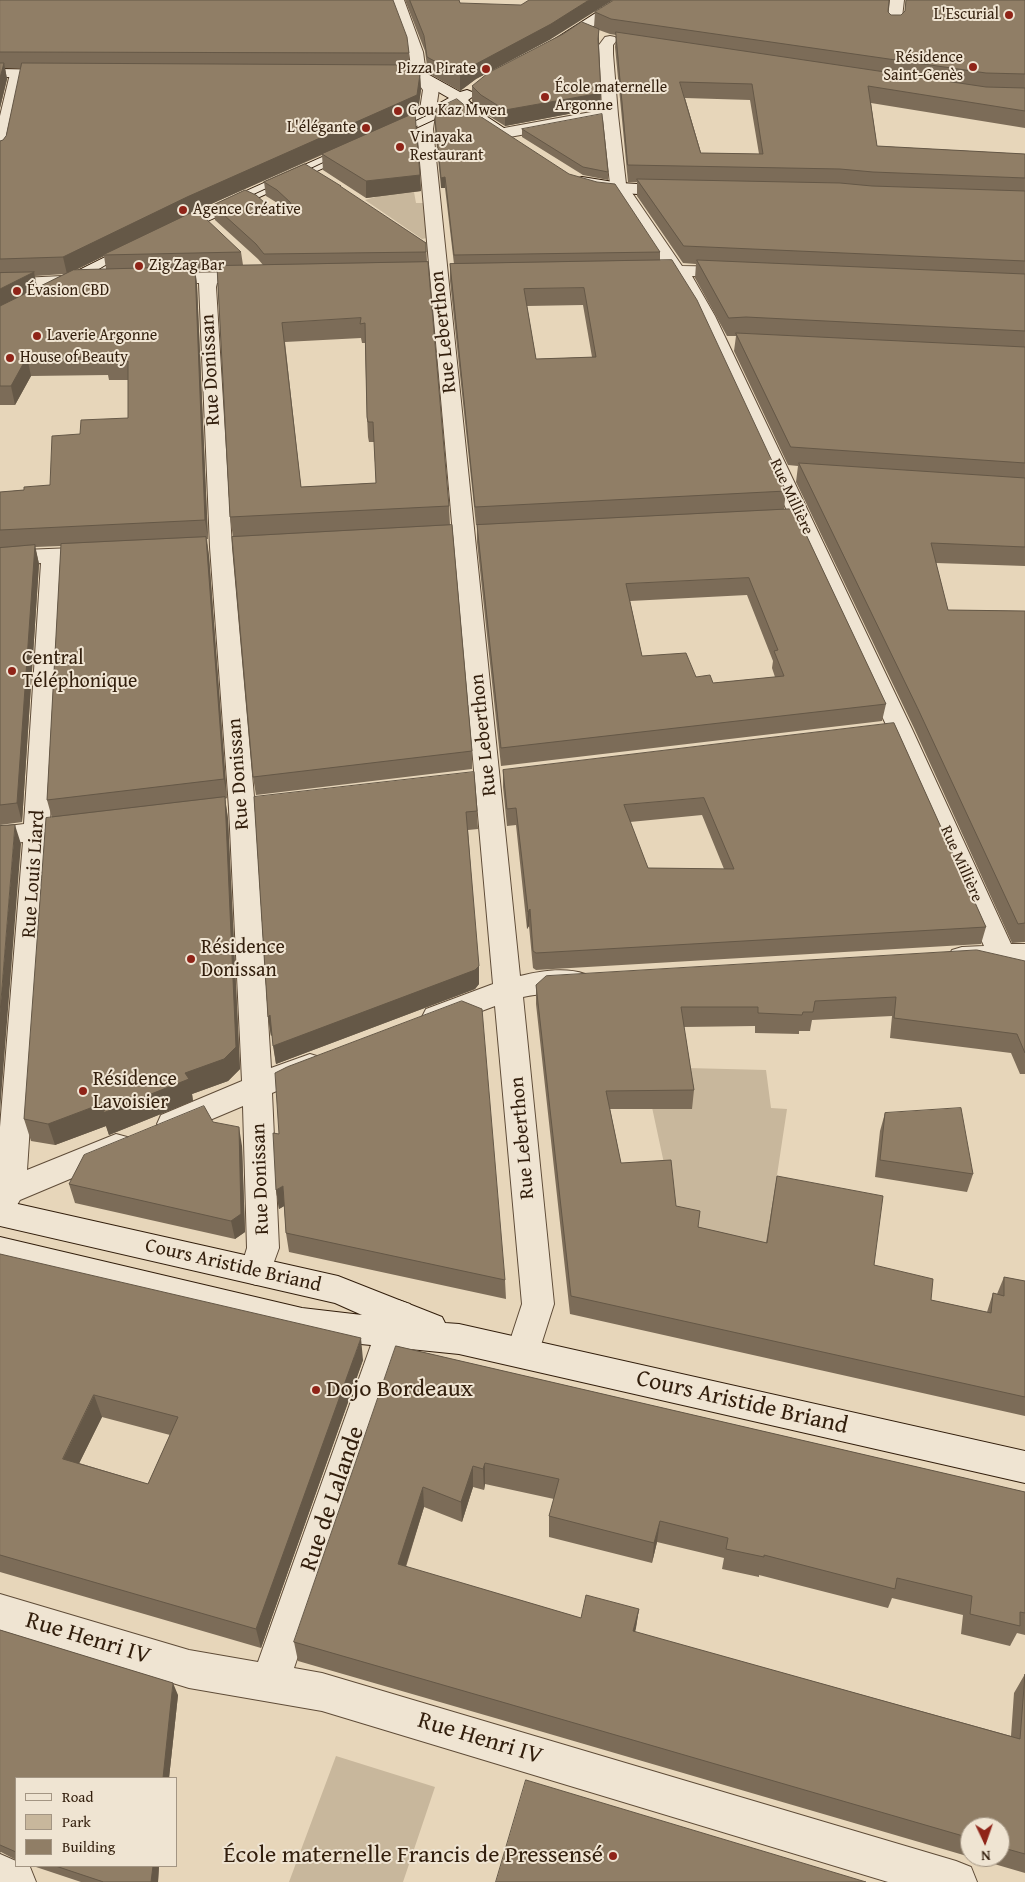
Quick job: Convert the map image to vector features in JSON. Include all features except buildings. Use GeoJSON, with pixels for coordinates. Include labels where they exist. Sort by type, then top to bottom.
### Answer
{"type":"FeatureCollection","features":[{"type":"Feature","properties":{"kind":"street"},"geometry":{"type":"LineString","coordinates":[[397,0],[416,52],[419,76]]}},
{"type":"Feature","properties":{"kind":"street"},"geometry":{"type":"LineString","coordinates":[[542,52],[626,0]]}},
{"type":"Feature","properties":{"kind":"street"},"geometry":{"type":"LineString","coordinates":[[894,26],[898,0]]}},
{"type":"Feature","properties":{"kind":"street","name":"Rue Millière"},"geometry":{"type":"LineString","coordinates":[[582,28],[593,36],[615,41],[606,46],[616,178],[620,188],[675,270],[686,280],[728,344],[790,474],[791,518],[888,731],[1017,956]]}},
{"type":"Feature","properties":{"kind":"street"},"geometry":{"type":"LineString","coordinates":[[0,74],[70,74]]}},
{"type":"Feature","properties":{"kind":"street"},"geometry":{"type":"LineString","coordinates":[[0,152],[18,74]]}},
{"type":"Feature","properties":{"kind":"street"},"geometry":{"type":"LineString","coordinates":[[364,75],[419,76],[450,92],[475,115],[520,144]]}},
{"type":"Feature","properties":{"kind":"street","name":"Rue Leberthon"},"geometry":{"type":"LineString","coordinates":[[419,76],[431,89],[425,133],[435,222],[435,264],[538,1304],[524,1353]]}},
{"type":"Feature","properties":{"kind":"street"},"geometry":{"type":"LineString","coordinates":[[0,318],[66,282],[195,220],[460,100],[482,84]]}},
{"type":"Feature","properties":{"kind":"street"},"geometry":{"type":"LineString","coordinates":[[504,133],[596,115],[610,115]]}},
{"type":"Feature","properties":{"kind":"street"},"geometry":{"type":"LineString","coordinates":[[306,170],[327,181]]}},
{"type":"Feature","properties":{"kind":"street"},"geometry":{"type":"LineString","coordinates":[[568,175],[586,184],[620,188],[685,191]]}},
{"type":"Feature","properties":{"kind":"street"},"geometry":{"type":"LineString","coordinates":[[249,196],[265,204]]}},
{"type":"Feature","properties":{"kind":"street"},"geometry":{"type":"LineString","coordinates":[[195,220],[212,228]]}},
{"type":"Feature","properties":{"kind":"street"},"geometry":{"type":"LineString","coordinates":[[145,278],[262,276],[246,258]]}},
{"type":"Feature","properties":{"kind":"street"},"geometry":{"type":"LineString","coordinates":[[623,271],[675,270],[746,273]]}},
{"type":"Feature","properties":{"kind":"street","name":"Rue Donissan"},"geometry":{"type":"LineString","coordinates":[[209,277],[207,287],[220,547],[252,806],[257,1086],[263,1248],[256,1271]]}},
{"type":"Feature","properties":{"kind":"street"},"geometry":{"type":"LineString","coordinates":[[0,284],[108,279]]}},
{"type":"Feature","properties":{"kind":"street"},"geometry":{"type":"LineString","coordinates":[[0,558],[121,552]]}},
{"type":"Feature","properties":{"kind":"street","name":"Rue Louis Liard"},"geometry":{"type":"LineString","coordinates":[[3,1203],[14,1142],[37,832],[52,556]]}},
{"type":"Feature","properties":{"kind":"street"},"geometry":{"type":"LineString","coordinates":[[215,811],[252,806]]}},
{"type":"Feature","properties":{"kind":"street"},"geometry":{"type":"LineString","coordinates":[[0,836],[102,824]]}},
{"type":"Feature","properties":{"kind":"street"},"geometry":{"type":"LineString","coordinates":[[934,959],[1017,956]]}},
{"type":"Feature","properties":{"kind":"street"},"geometry":{"type":"LineString","coordinates":[[414,1025],[508,990],[536,983],[604,979]]}},
{"type":"Feature","properties":{"kind":"street"},"geometry":{"type":"LineString","coordinates":[[3,1203],[140,1136],[225,1103],[257,1086],[333,1056]]}},
{"type":"Feature","properties":{"kind":"street","name":"Cours Aristide Briand"},"geometry":{"type":"LineString","coordinates":[[3,1203],[256,1271],[338,1290],[395,1323]]}},
{"type":"Feature","properties":{"kind":"street","name":"Cours Aristide Briand"},"geometry":{"type":"LineString","coordinates":[[0,1251],[302,1323],[395,1323],[1025,1467]]}},
{"type":"Feature","properties":{"kind":"street","name":"Rue de Lalande"},"geometry":{"type":"LineString","coordinates":[[268,1684],[395,1323]]}},
{"type":"Feature","properties":{"kind":"street","name":"Rue Henri IV"},"geometry":{"type":"LineString","coordinates":[[0,1612],[189,1669],[322,1692],[956,1882]]}},
{"type":"Feature","properties":{"kind":"street"},"geometry":{"type":"LineString","coordinates":[[0,1875],[15,1882]]}},
{"type":"Feature","properties":{"kind":"green space"},"geometry":{"type":"Polygon","coordinates":[[[414,192],[416,203],[423,203],[427,238],[422,239],[365,200],[379,196],[414,192]]]}},
{"type":"Feature","properties":{"kind":"green space"},"geometry":{"type":"Polygon","coordinates":[[[687,1068],[766,1070],[771,1108],[787,1109],[750,1354],[671,1196],[647,1084],[687,1068]]]}},
{"type":"Feature","properties":{"kind":"green space"},"geometry":{"type":"Polygon","coordinates":[[[336,1756],[435,1787],[403,1882],[289,1882],[336,1756]]]}},
{"type":"Feature","properties":{"kind":"tram line"},"geometry":{"type":"LineString","coordinates":[[404,134],[486,96]]}},
{"type":"Feature","properties":{"kind":"tram line"},"geometry":{"type":"LineString","coordinates":[[404,126],[449,105]]}},
{"type":"Feature","properties":{"kind":"tram line"},"geometry":{"type":"LineString","coordinates":[[299,174],[335,157]]}},
{"type":"Feature","properties":{"kind":"tram line"},"geometry":{"type":"LineString","coordinates":[[242,200],[278,183]]}},
{"type":"Feature","properties":{"kind":"tram line"},"geometry":{"type":"LineString","coordinates":[[190,223],[226,207]]}},
{"type":"Feature","properties":{"kind":"tram line"},"geometry":{"type":"LineString","coordinates":[[88,276],[118,258]]}},
{"type":"Feature","properties":{"kind":"place","name":"L'Escurial"},"geometry":{"type":"Point","coordinates":[1009,15]}},
{"type":"Feature","properties":{"kind":"place","name":"Résidence Saint-Genès"},"geometry":{"type":"Point","coordinates":[973,67]}},
{"type":"Feature","properties":{"kind":"place","name":"Pizza Pirate"},"geometry":{"type":"Point","coordinates":[486,69]}},
{"type":"Feature","properties":{"kind":"place","name":"École maternelle Argonne"},"geometry":{"type":"Point","coordinates":[545,97]}},
{"type":"Feature","properties":{"kind":"place","name":"Gou Kaz Mwen"},"geometry":{"type":"Point","coordinates":[398,111]}},
{"type":"Feature","properties":{"kind":"place","name":"L'élégante"},"geometry":{"type":"Point","coordinates":[366,128]}},
{"type":"Feature","properties":{"kind":"place","name":"Vinayaka Restaurant"},"geometry":{"type":"Point","coordinates":[400,147]}},
{"type":"Feature","properties":{"kind":"place","name":"Agence Créative"},"geometry":{"type":"Point","coordinates":[183,210]}},
{"type":"Feature","properties":{"kind":"place","name":"Zig Zag Bar"},"geometry":{"type":"Point","coordinates":[139,266]}},
{"type":"Feature","properties":{"kind":"place","name":"Évasion CBD"},"geometry":{"type":"Point","coordinates":[17,291]}},
{"type":"Feature","properties":{"kind":"place","name":"Laverie Argonne"},"geometry":{"type":"Point","coordinates":[37,336]}},
{"type":"Feature","properties":{"kind":"place","name":"House of Beauty"},"geometry":{"type":"Point","coordinates":[10,358]}},
{"type":"Feature","properties":{"kind":"place","name":"Central Téléphonique"},"geometry":{"type":"Point","coordinates":[12,671]}},
{"type":"Feature","properties":{"kind":"place","name":"Résidence Donissan"},"geometry":{"type":"Point","coordinates":[191,959]}},
{"type":"Feature","properties":{"kind":"place","name":"Résidence Lavoisier"},"geometry":{"type":"Point","coordinates":[83,1091]}},
{"type":"Feature","properties":{"kind":"place","name":"Dojo Bordeaux"},"geometry":{"type":"Point","coordinates":[316,1390]}},
{"type":"Feature","properties":{"kind":"place","name":"École maternelle Francis de Pressensé"},"geometry":{"type":"Point","coordinates":[613,1856]}}]}
